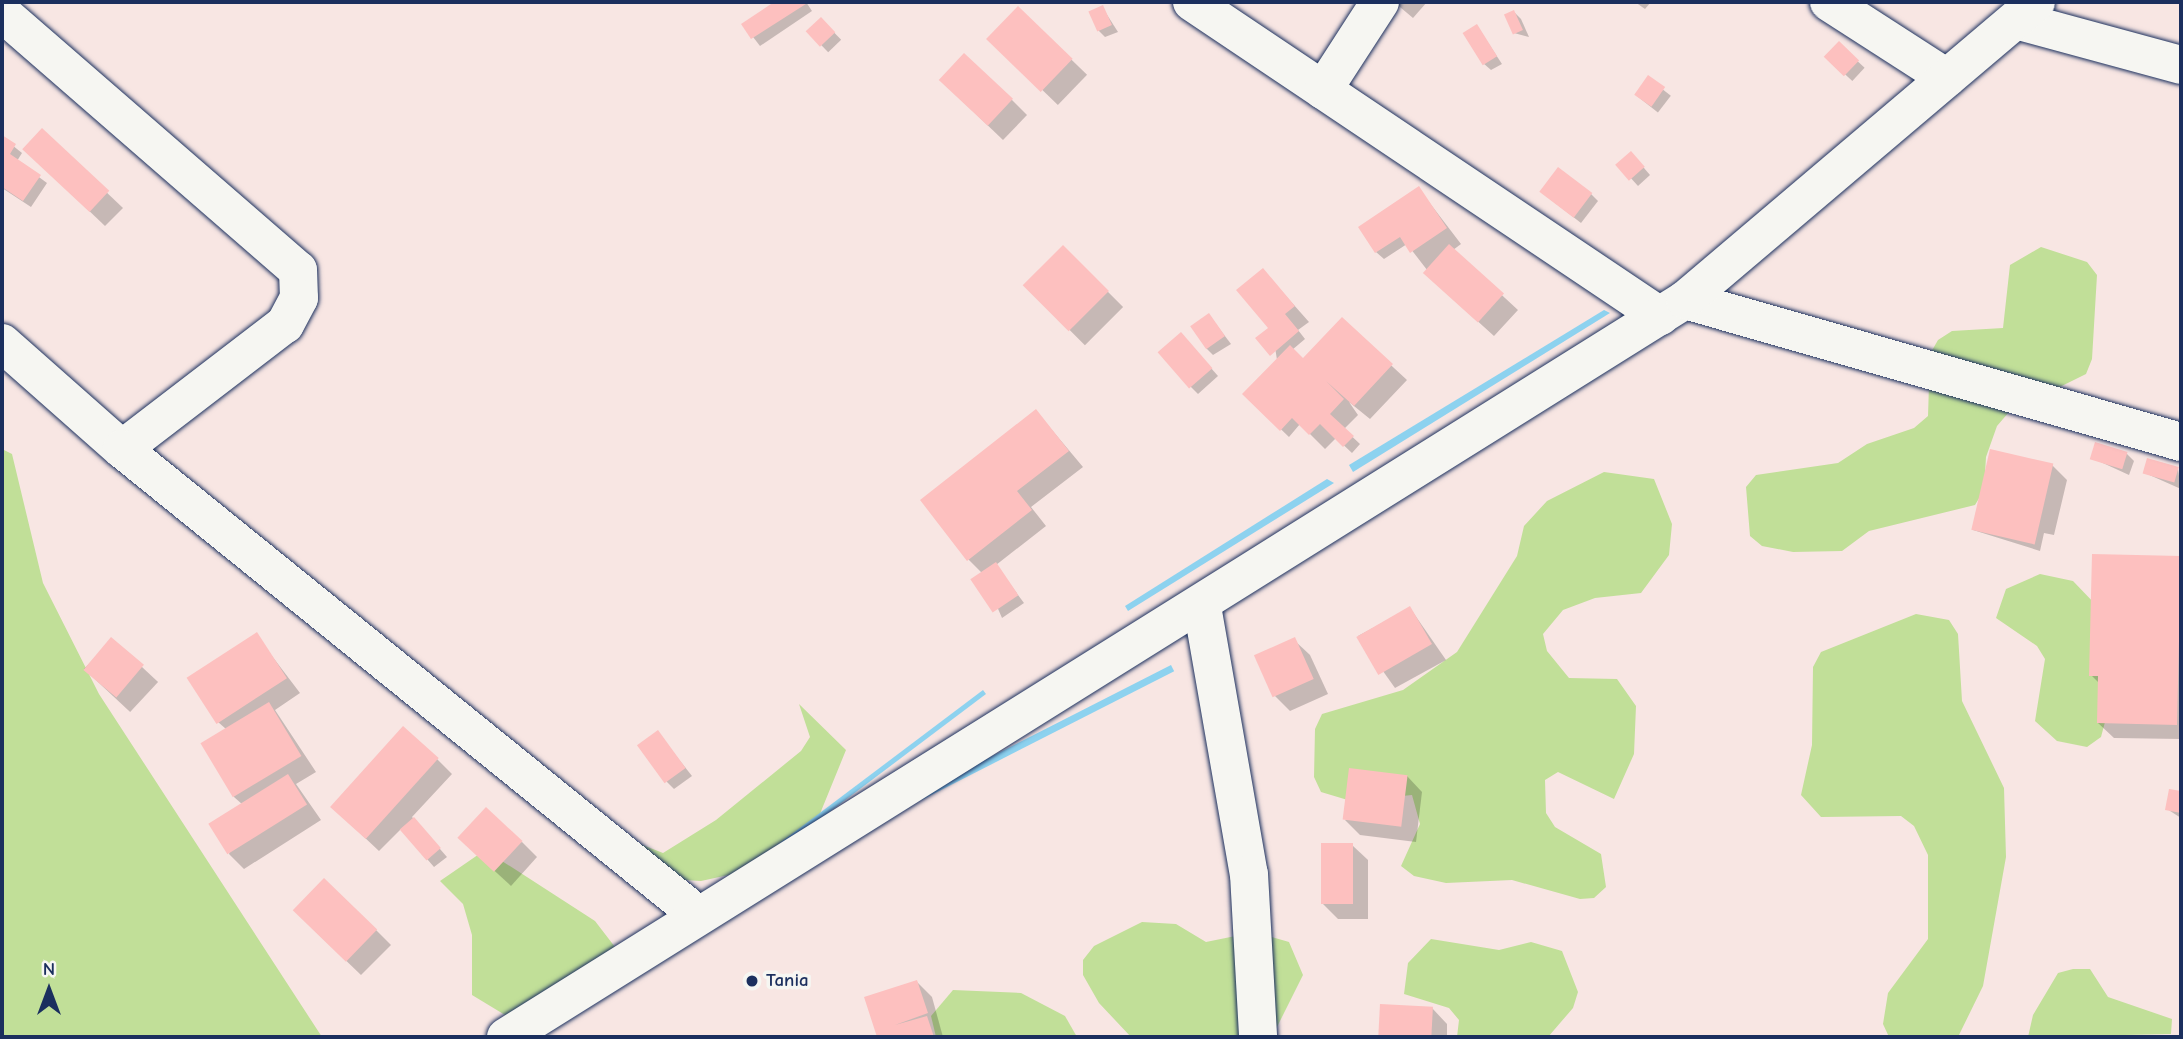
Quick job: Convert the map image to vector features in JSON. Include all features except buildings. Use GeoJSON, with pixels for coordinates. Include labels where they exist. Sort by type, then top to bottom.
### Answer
{"type":"FeatureCollection","features":[{"type":"Feature","properties":{"kind":"street"},"geometry":{"type":"LineString","coordinates":[[1192,2],[1322,90],[1673,308],[2181,442]]}},
{"type":"Feature","properties":{"kind":"street"},"geometry":{"type":"LineString","coordinates":[[1322,90],[1380,2]]}},
{"type":"Feature","properties":{"kind":"street"},"geometry":{"type":"LineString","coordinates":[[1829,2],[1947,78]]}},
{"type":"Feature","properties":{"kind":"street"},"geometry":{"type":"LineString","coordinates":[[506,1037],[698,915],[1202,606],[1673,308],[2027,11],[2181,65]]}},
{"type":"Feature","properties":{"kind":"street"},"geometry":{"type":"LineString","coordinates":[[2,13],[298,270],[299,298],[285,324],[122,449]]}},
{"type":"Feature","properties":{"kind":"street"},"geometry":{"type":"LineString","coordinates":[[2,342],[122,449],[698,915]]}},
{"type":"Feature","properties":{"kind":"street"},"geometry":{"type":"LineString","coordinates":[[1202,606],[1249,874],[1258,1037]]}},
{"type":"Feature","properties":{"kind":"green space"},"geometry":{"type":"Polygon","coordinates":[[[2041,247],[2087,262],[2097,275],[2092,359],[2086,374],[2009,412],[1997,426],[1986,457],[1984,490],[1975,505],[1869,531],[1842,551],[1793,552],[1762,546],[1750,536],[1746,487],[1756,475],[1838,463],[1867,444],[1914,428],[1928,416],[1930,354],[1938,340],[1952,331],[2003,328],[2010,265],[2041,247]]]}},
{"type":"Feature","properties":{"kind":"green space"},"geometry":{"type":"Polygon","coordinates":[[[2,449],[12,454],[43,583],[99,694],[322,1037],[2,1037],[2,449]]]}},
{"type":"Feature","properties":{"kind":"green space"},"geometry":{"type":"Polygon","coordinates":[[[1604,472],[1654,479],[1672,524],[1669,555],[1641,593],[1595,598],[1563,610],[1543,634],[1547,651],[1569,678],[1617,679],[1636,706],[1634,754],[1614,799],[1558,772],[1545,780],[1546,813],[1555,827],[1601,854],[1606,887],[1594,898],[1580,899],[1512,880],[1446,883],[1414,876],[1401,866],[1420,824],[1412,795],[1351,801],[1321,792],[1314,777],[1315,729],[1322,714],[1403,690],[1457,652],[1517,556],[1524,526],[1547,501],[1604,472]]]}},
{"type":"Feature","properties":{"kind":"green space"},"geometry":{"type":"Polygon","coordinates":[[[2040,574],[2073,581],[2097,606],[2105,722],[2101,737],[2087,747],[2057,741],[2035,721],[2045,659],[2037,646],[1996,618],[2006,589],[2040,574]]]}},
{"type":"Feature","properties":{"kind":"green space"},"geometry":{"type":"Polygon","coordinates":[[[1916,614],[1949,620],[1958,634],[1962,701],[2004,788],[2006,857],[1983,986],[1958,1037],[1889,1037],[1883,1024],[1888,993],[1928,939],[1928,855],[1914,826],[1901,816],[1821,817],[1801,795],[1812,745],[1813,667],[1821,652],[1916,614]]]}},
{"type":"Feature","properties":{"kind":"green space"},"geometry":{"type":"Polygon","coordinates":[[[799,704],[846,750],[815,826],[733,874],[701,881],[653,878],[620,836],[663,853],[716,820],[801,751],[810,737],[799,704]]]}},
{"type":"Feature","properties":{"kind":"green space"},"geometry":{"type":"Polygon","coordinates":[[[485,850],[595,921],[615,947],[525,1027],[472,995],[472,935],[463,904],[440,881],[485,850]]]}},
{"type":"Feature","properties":{"kind":"green space"},"geometry":{"type":"Polygon","coordinates":[[[1142,922],[1176,924],[1206,942],[1255,932],[1289,942],[1303,975],[1272,1037],[1131,1037],[1099,1003],[1083,975],[1083,960],[1094,946],[1142,922]]]}},
{"type":"Feature","properties":{"kind":"green space"},"geometry":{"type":"Polygon","coordinates":[[[1431,939],[1499,950],[1531,942],[1562,951],[1578,992],[1573,1008],[1548,1037],[1457,1037],[1459,1020],[1449,1008],[1404,994],[1408,963],[1431,939]]]}},
{"type":"Feature","properties":{"kind":"green space"},"geometry":{"type":"Polygon","coordinates":[[[2073,969],[2090,969],[2108,997],[2172,1019],[2171,1034],[2028,1037],[2033,1015],[2058,973],[2073,969]]]}},
{"type":"Feature","properties":{"kind":"green space"},"geometry":{"type":"Polygon","coordinates":[[[953,990],[1021,993],[1065,1016],[1077,1037],[936,1037],[931,1016],[953,990]]]}},
{"type":"Feature","properties":{"kind":"water"},"geometry":{"type":"Polygon","coordinates":[[[1604,310],[1610,313],[1353,472],[1349,465],[1604,310]]]}},
{"type":"Feature","properties":{"kind":"water"},"geometry":{"type":"Polygon","coordinates":[[[1327,479],[1334,483],[1128,611],[1125,606],[1327,479]]]}},
{"type":"Feature","properties":{"kind":"water"},"geometry":{"type":"Polygon","coordinates":[[[1171,665],[1174,671],[922,800],[919,793],[1171,665]]]}},
{"type":"Feature","properties":{"kind":"water"},"geometry":{"type":"Polygon","coordinates":[[[983,690],[986,694],[707,904],[704,900],[983,690]]]}},
{"type":"Feature","properties":{"kind":"place","name":"Tania"},"geometry":{"type":"Point","coordinates":[752,981]}}]}
